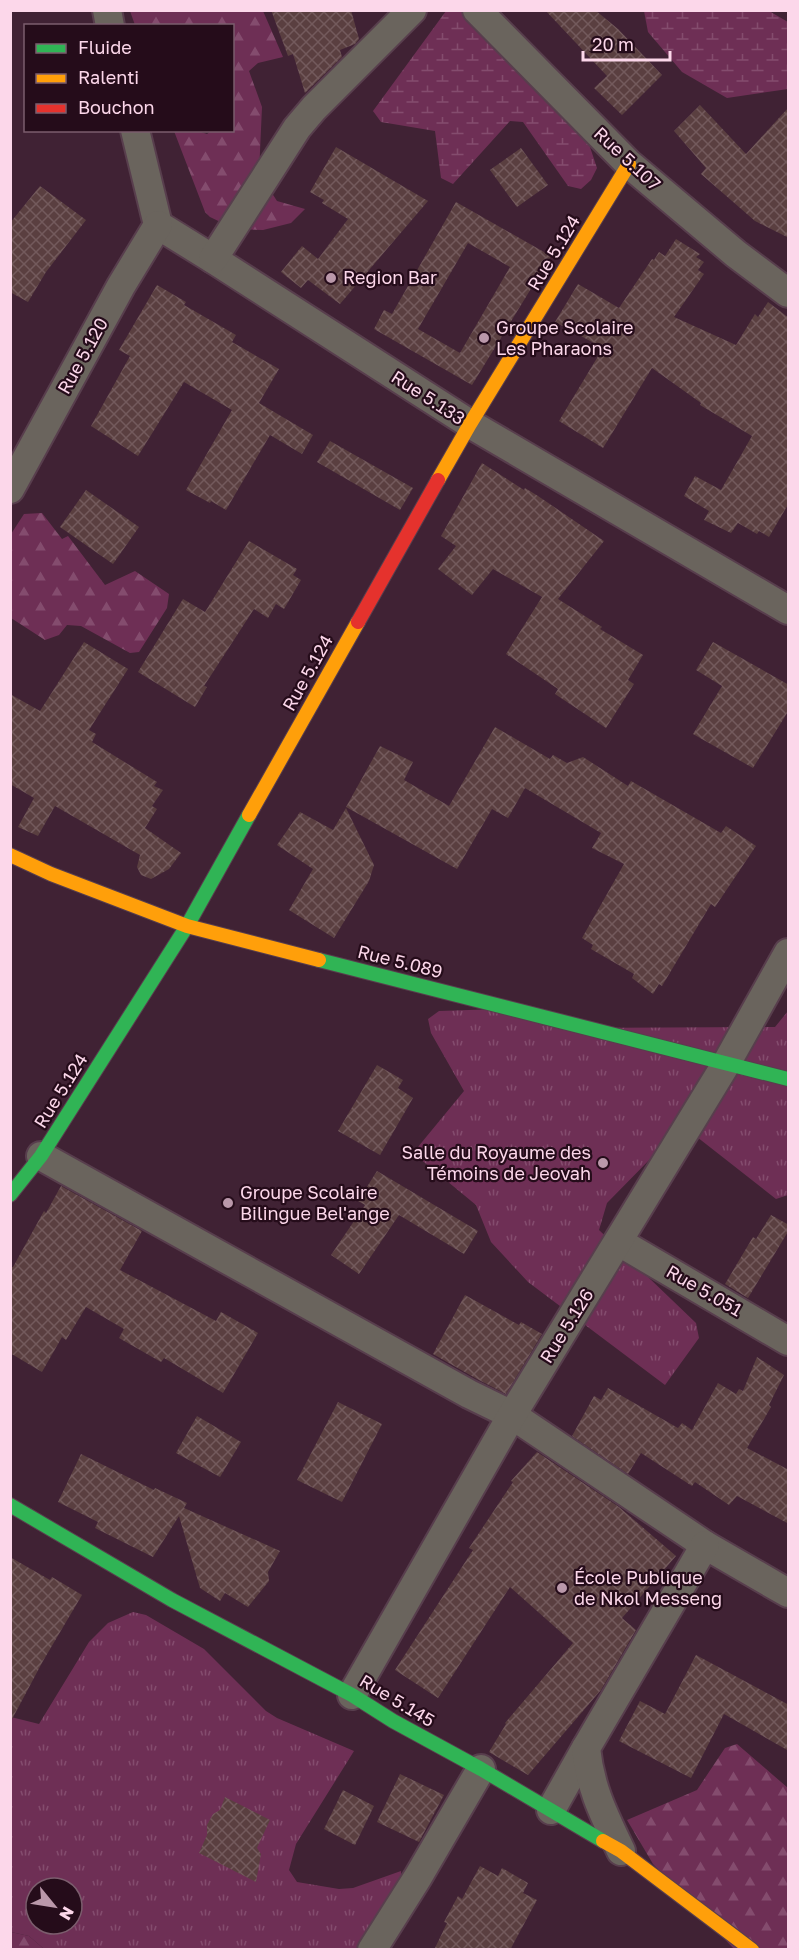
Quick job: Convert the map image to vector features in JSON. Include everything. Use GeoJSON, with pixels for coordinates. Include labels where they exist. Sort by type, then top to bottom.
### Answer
{"type":"FeatureCollection","features":[{"type":"Feature","properties":{"kind":"street"},"geometry":{"type":"LineString","coordinates":[[213,259],[297,128],[412,10]]}},
{"type":"Feature","properties":{"kind":"street","name":"Rue 5.107"},"geometry":{"type":"LineString","coordinates":[[477,10],[629,164],[736,254],[789,293]]}},
{"type":"Feature","properties":{"kind":"street"},"geometry":{"type":"LineString","coordinates":[[135,132],[158,225]]}},
{"type":"Feature","properties":{"kind":"street","name":"Rue 5.124"},"geometry":{"type":"LineString","coordinates":[[10,1195],[41,1156],[187,926],[470,424],[629,164]]}},
{"type":"Feature","properties":{"kind":"street","name":"Rue 5.133"},"geometry":{"type":"LineString","coordinates":[[158,225],[470,424],[789,610]]}},
{"type":"Feature","properties":{"kind":"street","name":"Rue 5.120"},"geometry":{"type":"LineString","coordinates":[[10,489],[121,286],[158,225]]}},
{"type":"Feature","properties":{"kind":"street","name":"Rue 5.089"},"geometry":{"type":"LineString","coordinates":[[10,855],[51,874],[187,926],[789,1079]]}},
{"type":"Feature","properties":{"kind":"street","name":"Rue 5.126"},"geometry":{"type":"LineString","coordinates":[[352,1695],[512,1415],[726,1064],[789,953]]}},
{"type":"Feature","properties":{"kind":"street"},"geometry":{"type":"LineString","coordinates":[[41,1156],[469,1394],[512,1415],[705,1545],[789,1593]]}},
{"type":"Feature","properties":{"kind":"street","name":"Rue 5.051"},"geometry":{"type":"LineString","coordinates":[[619,1242],[789,1341]]}},
{"type":"Feature","properties":{"kind":"street","name":"Rue 5.145"},"geometry":{"type":"LineString","coordinates":[[10,1505],[172,1600],[352,1695],[393,1721],[481,1769],[621,1851],[752,1950]]}},
{"type":"Feature","properties":{"kind":"street"},"geometry":{"type":"LineString","coordinates":[[551,1810],[705,1545]]}},
{"type":"Feature","properties":{"kind":"street"},"geometry":{"type":"LineString","coordinates":[[586,1748],[588,1771],[595,1795],[621,1851]]}},
{"type":"Feature","properties":{"kind":"street"},"geometry":{"type":"LineString","coordinates":[[372,1950],[481,1769]]}},
{"type":"Feature","properties":{"kind":"green space"},"geometry":{"type":"Polygon","coordinates":[[[130,11],[263,11],[283,57],[258,63],[249,71],[262,107],[259,173],[277,201],[305,209],[291,223],[263,230],[235,229],[210,217],[205,212],[174,132],[207,134],[234,132],[234,24],[135,24],[130,11]]]}},
{"type":"Feature","properties":{"kind":"green space"},"geometry":{"type":"Polygon","coordinates":[[[446,11],[498,11],[576,105],[597,168],[591,180],[581,189],[568,186],[523,122],[510,121],[453,184],[441,178],[435,131],[381,122],[373,111],[446,11]]]}},
{"type":"Feature","properties":{"kind":"green space"},"geometry":{"type":"Polygon","coordinates":[[[644,11],[769,11],[788,22],[788,89],[727,98],[682,72],[648,32],[644,11]]]}},
{"type":"Feature","properties":{"kind":"green space"},"geometry":{"type":"Polygon","coordinates":[[[42,513],[62,539],[68,536],[105,585],[135,571],[169,594],[167,608],[139,652],[130,653],[81,626],[67,625],[59,635],[45,640],[11,618],[11,534],[24,514],[42,513]]]}},
{"type":"Feature","properties":{"kind":"green space"},"geometry":{"type":"Polygon","coordinates":[[[499,1009],[565,1028],[775,1027],[788,1011],[788,1195],[776,1199],[697,1137],[659,1150],[607,1203],[599,1230],[696,1323],[699,1338],[665,1385],[528,1282],[491,1242],[476,1205],[413,1153],[464,1091],[431,1033],[428,1019],[439,1011],[499,1009]]]}},
{"type":"Feature","properties":{"kind":"green space"},"geometry":{"type":"Polygon","coordinates":[[[133,1612],[146,1615],[204,1649],[266,1711],[277,1718],[354,1751],[296,1844],[289,1870],[297,1882],[339,1889],[353,1888],[401,1871],[402,1912],[380,1949],[44,1949],[29,1936],[84,1936],[84,1876],[24,1876],[24,1935],[11,1932],[11,1717],[39,1724],[89,1642],[108,1623],[133,1612]]]}},
{"type":"Feature","properties":{"kind":"green space"},"geometry":{"type":"Polygon","coordinates":[[[737,1744],[788,1788],[788,1949],[734,1949],[653,1864],[627,1820],[697,1790],[725,1748],[737,1744]]]}},
{"type":"Feature","properties":{"kind":"green space"},"geometry":{"type":"Polygon","coordinates":[[[11,1932],[29,1936],[44,1949],[11,1949],[11,1932]]]}},
{"type":"Feature","properties":{"kind":"building"},"geometry":{"type":"Polygon","coordinates":[[[271,10],[351,10],[359,39],[355,44],[340,50],[342,57],[305,93],[293,54],[288,56],[271,10]]]}},
{"type":"Feature","properties":{"kind":"building"},"geometry":{"type":"Polygon","coordinates":[[[545,10],[595,10],[618,29],[662,75],[622,115],[594,88],[607,76],[545,10]]]}},
{"type":"Feature","properties":{"kind":"building"},"geometry":{"type":"Polygon","coordinates":[[[700,105],[746,154],[789,107],[789,238],[755,221],[701,174],[706,168],[674,131],[700,105]]]}},
{"type":"Feature","properties":{"kind":"building"},"geometry":{"type":"Polygon","coordinates":[[[336,147],[428,201],[340,304],[308,280],[301,288],[281,272],[302,246],[318,259],[348,219],[322,203],[324,200],[310,192],[336,147]]]}},
{"type":"Feature","properties":{"kind":"building"},"geometry":{"type":"Polygon","coordinates":[[[521,148],[548,185],[517,207],[490,170],[521,148]]]}},
{"type":"Feature","properties":{"kind":"building"},"geometry":{"type":"Polygon","coordinates":[[[40,186],[86,220],[46,272],[28,302],[10,292],[10,223],[40,186]]]}},
{"type":"Feature","properties":{"kind":"building"},"geometry":{"type":"Polygon","coordinates":[[[456,202],[551,256],[472,385],[374,329],[384,310],[392,314],[456,202]],[[468,243],[418,329],[460,353],[510,267],[468,243]]]}},
{"type":"Feature","properties":{"kind":"building"},"geometry":{"type":"Polygon","coordinates":[[[676,239],[700,254],[696,257],[704,262],[698,270],[704,274],[674,317],[736,345],[755,314],[758,317],[768,302],[789,318],[789,503],[769,537],[759,531],[757,534],[738,523],[731,533],[704,520],[709,511],[684,496],[695,476],[721,490],[752,436],[700,405],[701,403],[652,368],[603,448],[559,421],[603,348],[555,322],[578,284],[619,308],[652,259],[654,260],[659,252],[665,256],[676,239]]]}},
{"type":"Feature","properties":{"kind":"building"},"geometry":{"type":"Polygon","coordinates":[[[157,285],[186,302],[184,305],[236,335],[232,342],[279,369],[259,403],[313,435],[302,454],[270,435],[226,510],[186,490],[232,410],[184,382],[138,456],[91,426],[130,356],[119,350],[157,285]]]}},
{"type":"Feature","properties":{"kind":"building"},"geometry":{"type":"Polygon","coordinates":[[[330,441],[413,488],[400,510],[317,462],[330,441]]]}},
{"type":"Feature","properties":{"kind":"building"},"geometry":{"type":"Polygon","coordinates":[[[482,463],[524,490],[525,488],[538,496],[604,541],[558,599],[602,627],[600,629],[643,655],[628,680],[634,684],[606,728],[555,694],[558,689],[506,654],[542,597],[493,569],[472,595],[438,569],[456,546],[441,536],[482,463]]]}},
{"type":"Feature","properties":{"kind":"building"},"geometry":{"type":"Polygon","coordinates":[[[86,490],[139,527],[113,564],[60,527],[86,490]]]}},
{"type":"Feature","properties":{"kind":"building"},"geometry":{"type":"Polygon","coordinates":[[[249,541],[297,569],[293,575],[301,580],[284,609],[276,604],[268,618],[254,609],[204,686],[207,687],[195,707],[138,672],[183,599],[205,612],[249,541]]]}},
{"type":"Feature","properties":{"kind":"building"},"geometry":{"type":"Polygon","coordinates":[[[84,642],[128,669],[89,730],[96,734],[92,742],[157,782],[154,786],[163,790],[152,806],[157,809],[145,828],[181,853],[169,869],[151,879],[141,875],[137,867],[140,855],[55,806],[38,836],[18,827],[34,798],[10,784],[10,694],[40,711],[84,642]]]}},
{"type":"Feature","properties":{"kind":"building"},"geometry":{"type":"Polygon","coordinates":[[[713,642],[789,685],[789,710],[753,768],[693,734],[722,686],[696,670],[713,642]]]}},
{"type":"Feature","properties":{"kind":"building"},"geometry":{"type":"Polygon","coordinates":[[[495,727],[550,759],[553,755],[567,763],[583,757],[628,786],[631,781],[721,833],[726,826],[756,846],[715,907],[711,904],[662,986],[659,984],[653,994],[632,978],[634,974],[591,949],[593,945],[582,938],[624,864],[592,848],[601,833],[525,788],[508,818],[492,809],[457,869],[346,807],[380,746],[413,762],[404,780],[449,806],[495,727]]]}},
{"type":"Feature","properties":{"kind":"building"},"geometry":{"type":"Polygon","coordinates":[[[346,808],[374,865],[369,881],[334,938],[289,910],[313,869],[277,845],[300,812],[333,830],[346,808]]]}},
{"type":"Feature","properties":{"kind":"building"},"geometry":{"type":"Polygon","coordinates":[[[377,1065],[403,1080],[398,1088],[413,1098],[380,1155],[338,1131],[377,1065]]]}},
{"type":"Feature","properties":{"kind":"building"},"geometry":{"type":"Polygon","coordinates":[[[377,1171],[478,1231],[464,1254],[399,1215],[359,1274],[331,1255],[365,1205],[358,1201],[377,1171]]]}},
{"type":"Feature","properties":{"kind":"building"},"geometry":{"type":"Polygon","coordinates":[[[61,1186],[142,1231],[120,1270],[216,1321],[221,1312],[258,1333],[223,1393],[164,1358],[161,1362],[119,1338],[124,1329],[86,1307],[66,1340],[62,1337],[42,1372],[10,1353],[10,1267],[13,1267],[44,1211],[46,1213],[61,1186]]]}},
{"type":"Feature","properties":{"kind":"building"},"geometry":{"type":"Polygon","coordinates":[[[771,1215],[789,1225],[789,1230],[748,1298],[725,1284],[753,1237],[756,1239],[771,1215]]]}},
{"type":"Feature","properties":{"kind":"building"},"geometry":{"type":"Polygon","coordinates":[[[465,1295],[519,1325],[521,1322],[542,1334],[506,1394],[433,1354],[465,1295]]]}},
{"type":"Feature","properties":{"kind":"building"},"geometry":{"type":"Polygon","coordinates":[[[757,1357],[784,1375],[769,1405],[771,1407],[747,1448],[789,1470],[789,1524],[737,1496],[729,1505],[695,1482],[692,1486],[641,1453],[628,1474],[572,1436],[594,1396],[601,1400],[608,1388],[678,1428],[682,1423],[692,1430],[718,1383],[736,1394],[739,1389],[743,1391],[757,1357]]]}},
{"type":"Feature","properties":{"kind":"building"},"geometry":{"type":"Polygon","coordinates":[[[338,1402],[382,1424],[342,1502],[297,1480],[338,1402]]]}},
{"type":"Feature","properties":{"kind":"building"},"geometry":{"type":"Polygon","coordinates":[[[197,1416],[241,1442],[220,1477],[176,1453],[197,1416]]]}},
{"type":"Feature","properties":{"kind":"building","name":"École Publique de Nkol Messeng"},"geometry":{"type":"Polygon","coordinates":[[[537,1452],[619,1507],[676,1556],[622,1618],[636,1630],[601,1690],[528,1775],[489,1752],[505,1723],[573,1643],[510,1587],[438,1698],[395,1670],[473,1550],[469,1548],[513,1482],[511,1481],[537,1452]]]}},
{"type":"Feature","properties":{"kind":"building"},"geometry":{"type":"Polygon","coordinates":[[[81,1454],[154,1490],[155,1488],[187,1503],[184,1508],[280,1551],[268,1572],[269,1581],[248,1607],[225,1593],[220,1601],[200,1588],[179,1516],[153,1557],[95,1528],[98,1522],[58,1502],[81,1454]]]}},
{"type":"Feature","properties":{"kind":"building"},"geometry":{"type":"Polygon","coordinates":[[[10,1557],[50,1580],[52,1577],[82,1595],[10,1723],[10,1557]]]}},
{"type":"Feature","properties":{"kind":"building"},"geometry":{"type":"Polygon","coordinates":[[[696,1655],[789,1705],[789,1751],[724,1714],[691,1778],[619,1741],[640,1701],[665,1714],[696,1655]]]}},
{"type":"Feature","properties":{"kind":"building"},"geometry":{"type":"Polygon","coordinates":[[[400,1774],[444,1795],[419,1842],[377,1822],[400,1774]]]}},
{"type":"Feature","properties":{"kind":"building"},"geometry":{"type":"Polygon","coordinates":[[[343,1790],[374,1806],[355,1845],[324,1829],[343,1790]]]}},
{"type":"Feature","properties":{"kind":"building"},"geometry":{"type":"Polygon","coordinates":[[[225,1797],[270,1820],[257,1848],[261,1854],[256,1882],[199,1853],[207,1835],[207,1825],[213,1814],[220,1810],[225,1797]]]}},
{"type":"Feature","properties":{"kind":"building"},"geometry":{"type":"Polygon","coordinates":[[[480,1866],[498,1876],[502,1868],[528,1883],[523,1893],[537,1900],[510,1950],[434,1950],[447,1923],[444,1922],[458,1896],[462,1899],[480,1866]]]}},
{"type":"Feature","properties":{"kind":"traffic: fast"},"geometry":{"type":"LineString","coordinates":[[10,1195],[41,1156],[187,926],[249,815]]}},
{"type":"Feature","properties":{"kind":"traffic: fast"},"geometry":{"type":"LineString","coordinates":[[319,960],[788,1079]]}},
{"type":"Feature","properties":{"kind":"traffic: fast"},"geometry":{"type":"LineString","coordinates":[[10,1505],[172,1600],[352,1695],[393,1721],[481,1769],[603,1841]]}},
{"type":"Feature","properties":{"kind":"traffic: slow"},"geometry":{"type":"LineString","coordinates":[[438,480],[629,164]]}},
{"type":"Feature","properties":{"kind":"traffic: slow"},"geometry":{"type":"LineString","coordinates":[[249,815],[358,622]]}},
{"type":"Feature","properties":{"kind":"traffic: slow"},"geometry":{"type":"LineString","coordinates":[[10,855],[51,874],[187,926],[319,960]]}},
{"type":"Feature","properties":{"kind":"traffic: slow"},"geometry":{"type":"LineString","coordinates":[[603,1841],[621,1851],[752,1950]]}},
{"type":"Feature","properties":{"kind":"traffic: jam"},"geometry":{"type":"LineString","coordinates":[[358,622],[438,480]]}},
{"type":"Feature","properties":{"kind":"place","name":"Region Bar"},"geometry":{"type":"Point","coordinates":[331,278]}},
{"type":"Feature","properties":{"kind":"place","name":"Groupe Scolaire Les Pharaons"},"geometry":{"type":"Point","coordinates":[484,338]}},
{"type":"Feature","properties":{"kind":"place","name":"Salle du Royaume des Témoins de Jeovah"},"geometry":{"type":"Point","coordinates":[603,1163]}},
{"type":"Feature","properties":{"kind":"place","name":"Groupe Scolaire Bilingue Bel'ange"},"geometry":{"type":"Point","coordinates":[228,1203]}},
{"type":"Feature","properties":{"kind":"place","name":"École Publique de Nkol Messeng"},"geometry":{"type":"Point","coordinates":[562,1588]}}]}
